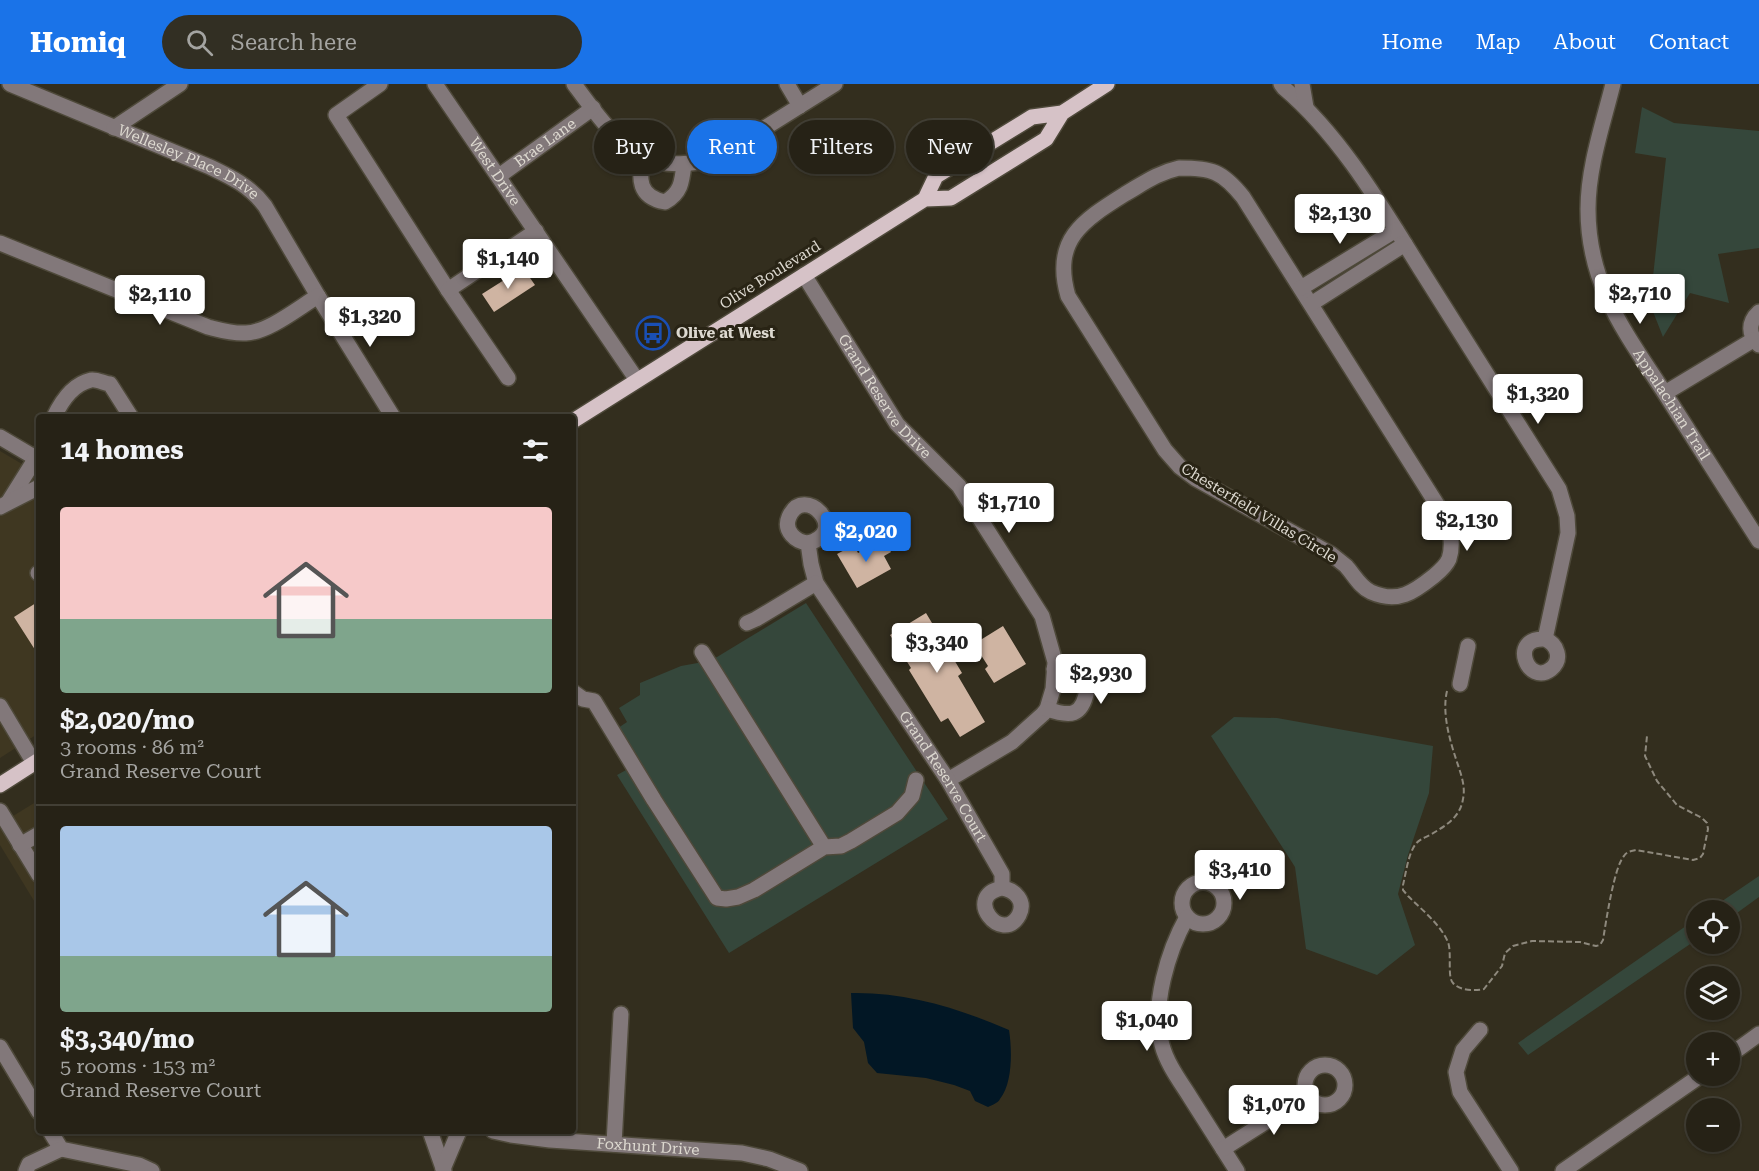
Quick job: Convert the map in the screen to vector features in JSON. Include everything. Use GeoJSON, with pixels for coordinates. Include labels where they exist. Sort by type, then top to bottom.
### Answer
{"type":"FeatureCollection","features":[{"type":"Feature","properties":{"kind":"main road","name":"Olive Boulevard"},"geometry":{"type":"LineString","coordinates":[[925,199],[936,176],[945,170],[1032,117],[1062,113],[1107,84]]}},
{"type":"Feature","properties":{"kind":"main road","name":"Olive Boulevard"},"geometry":{"type":"LineString","coordinates":[[576,419],[925,199],[951,198],[1046,139],[1062,113]]}},
{"type":"Feature","properties":{"kind":"main road"},"geometry":{"type":"LineString","coordinates":[[0,785],[36,763]]}},
{"type":"Feature","properties":{"kind":"street","name":"Wellesley Place Drive"},"geometry":{"type":"LineString","coordinates":[[10,84],[210,167],[255,193],[391,414]]}},
{"type":"Feature","properties":{"kind":"street"},"geometry":{"type":"LineString","coordinates":[[114,128],[180,84]]}},
{"type":"Feature","properties":{"kind":"street"},"geometry":{"type":"LineString","coordinates":[[380,84],[336,115],[507,378]]}},
{"type":"Feature","properties":{"kind":"street","name":"West Drive"},"geometry":{"type":"LineString","coordinates":[[435,84],[637,380]]}},
{"type":"Feature","properties":{"kind":"street"},"geometry":{"type":"LineString","coordinates":[[574,84],[604,120]]}},
{"type":"Feature","properties":{"kind":"street"},"geometry":{"type":"LineString","coordinates":[[787,84],[800,106]]}},
{"type":"Feature","properties":{"kind":"street"},"geometry":{"type":"LineString","coordinates":[[675,163],[696,164],[715,159],[834,84]]}},
{"type":"Feature","properties":{"kind":"street"},"geometry":{"type":"LineString","coordinates":[[1281,84],[1306,107],[1348,158],[1405,244],[1559,489],[1567,516],[1568,533],[1545,639]]}},
{"type":"Feature","properties":{"kind":"street"},"geometry":{"type":"LineString","coordinates":[[1302,84],[1306,107]]}},
{"type":"Feature","properties":{"kind":"street","name":"Appalachian Trail"},"geometry":{"type":"LineString","coordinates":[[1613,84],[1592,170],[1588,201],[1589,238],[1598,278],[1606,299],[1627,334],[1759,541]]}},
{"type":"Feature","properties":{"kind":"street","name":"Brae Lane"},"geometry":{"type":"LineString","coordinates":[[499,176],[593,108]]}},
{"type":"Feature","properties":{"kind":"street"},"geometry":{"type":"LineString","coordinates":[[640,174],[643,189],[653,200],[665,202],[675,197],[680,186],[684,164]]}},
{"type":"Feature","properties":{"kind":"street","name":"Chesterfield Villas Circle"},"geometry":{"type":"LineString","coordinates":[[1179,168],[1208,169],[1221,174],[1243,197],[1301,288],[1448,522],[1451,539],[1449,558],[1444,568],[1406,596],[1383,596],[1370,592],[1362,586],[1346,566],[1331,554],[1196,478],[1174,461],[1164,450],[1068,296],[1063,279],[1064,258],[1073,235],[1083,223],[1162,171],[1179,168]]}},
{"type":"Feature","properties":{"kind":"street"},"geometry":{"type":"LineString","coordinates":[[1301,288],[1396,230]]}},
{"type":"Feature","properties":{"kind":"street"},"geometry":{"type":"LineString","coordinates":[[448,290],[536,231]]}},
{"type":"Feature","properties":{"kind":"street"},"geometry":{"type":"LineString","coordinates":[[0,243],[208,327],[228,332],[248,333],[268,327],[318,296]]}},
{"type":"Feature","properties":{"kind":"street"},"geometry":{"type":"LineString","coordinates":[[1311,304],[1405,244]]}},
{"type":"Feature","properties":{"kind":"street","name":"Grand Reserve Drive"},"geometry":{"type":"LineString","coordinates":[[804,275],[897,424],[959,486],[1042,616],[1055,663],[1053,689],[1047,709]]}},
{"type":"Feature","properties":{"kind":"street"},"geometry":{"type":"LineString","coordinates":[[1665,393],[1756,342],[1750,327],[1759,312]]}},
{"type":"Feature","properties":{"kind":"street"},"geometry":{"type":"LineString","coordinates":[[55,414],[61,401],[76,387],[92,380],[110,384],[129,414]]}},
{"type":"Feature","properties":{"kind":"street"},"geometry":{"type":"LineString","coordinates":[[0,437],[36,456]]}},
{"type":"Feature","properties":{"kind":"street"},"geometry":{"type":"LineString","coordinates":[[5,504],[36,460]]}},
{"type":"Feature","properties":{"kind":"street"},"geometry":{"type":"LineString","coordinates":[[5,504],[36,488]]}},
{"type":"Feature","properties":{"kind":"street","name":"Grand Reserve Court"},"geometry":{"type":"LineString","coordinates":[[808,543],[816,583],[948,780],[1002,874],[1002,888]]}},
{"type":"Feature","properties":{"kind":"street"},"geometry":{"type":"LineString","coordinates":[[747,622],[756,619],[816,583]]}},
{"type":"Feature","properties":{"kind":"street"},"geometry":{"type":"LineString","coordinates":[[1454,687],[1468,646]]}},
{"type":"Feature","properties":{"kind":"street"},"geometry":{"type":"LineString","coordinates":[[702,652],[824,847]]}},
{"type":"Feature","properties":{"kind":"street"},"geometry":{"type":"LineString","coordinates":[[948,780],[1012,742],[1047,709],[1061,714],[1072,714],[1081,709],[1087,690],[1082,682],[1054,669]]}},
{"type":"Feature","properties":{"kind":"street"},"geometry":{"type":"LineString","coordinates":[[576,694],[583,699],[594,700],[660,810],[717,898],[738,897],[754,890],[824,847],[841,846],[897,813],[912,796],[916,780]]}},
{"type":"Feature","properties":{"kind":"street"},"geometry":{"type":"LineString","coordinates":[[0,706],[36,760]]}},
{"type":"Feature","properties":{"kind":"street"},"geometry":{"type":"LineString","coordinates":[[0,811],[36,870]]}},
{"type":"Feature","properties":{"kind":"street"},"geometry":{"type":"LineString","coordinates":[[20,845],[36,836]]}},
{"type":"Feature","properties":{"kind":"street"},"geometry":{"type":"LineString","coordinates":[[1187,917],[1177,935],[1159,1003],[1158,1024],[1162,1046],[1173,1069],[1237,1171]]}},
{"type":"Feature","properties":{"kind":"street"},"geometry":{"type":"LineString","coordinates":[[614,1144],[621,1014]]}},
{"type":"Feature","properties":{"kind":"street"},"geometry":{"type":"LineString","coordinates":[[1480,1030],[1463,1050],[1456,1072],[1460,1092],[1511,1171]]}},
{"type":"Feature","properties":{"kind":"street"},"geometry":{"type":"LineString","coordinates":[[1740,1048],[1759,1034]]}},
{"type":"Feature","properties":{"kind":"street"},"geometry":{"type":"LineString","coordinates":[[0,1047],[36,1107]]}},
{"type":"Feature","properties":{"kind":"street"},"geometry":{"type":"LineString","coordinates":[[1563,1171],[1686,1086]]}},
{"type":"Feature","properties":{"kind":"street"},"geometry":{"type":"LineString","coordinates":[[1223,1149],[1308,1095]]}},
{"type":"Feature","properties":{"kind":"street"},"geometry":{"type":"LineString","coordinates":[[52,1134],[61,1149]]}},
{"type":"Feature","properties":{"kind":"street"},"geometry":{"type":"LineString","coordinates":[[431,1134],[444,1170]]}},
{"type":"Feature","properties":{"kind":"street"},"geometry":{"type":"LineString","coordinates":[[444,1170],[458,1134]]}},
{"type":"Feature","properties":{"kind":"street","name":"Foxhunt Drive"},"geometry":{"type":"LineString","coordinates":[[507,1134],[550,1140],[742,1153],[769,1159],[800,1171]]}},
{"type":"Feature","properties":{"kind":"street"},"geometry":{"type":"LineString","coordinates":[[26,1171],[29,1164],[61,1149],[139,1165],[152,1171]]}},
{"type":"Feature","properties":{"kind":"path"},"geometry":{"type":"LineString","coordinates":[[1454,687],[1444,701],[1452,744],[1460,770],[1463,798],[1458,813],[1450,822],[1418,841],[1413,847],[1403,890],[1441,930],[1450,950],[1450,979],[1454,985],[1465,989],[1474,991],[1484,989],[1502,966],[1505,953],[1513,946],[1533,940],[1600,945],[1603,940],[1617,870],[1622,857],[1628,852],[1636,850],[1693,860],[1700,858],[1703,854],[1707,823],[1677,805],[1657,781],[1645,756],[1647,736]]}},
{"type":"Feature","properties":{"kind":"shaded area"},"geometry":{"type":"Polygon","coordinates":[[[0,451],[36,472],[36,735],[0,758],[0,451]]]}},
{"type":"Feature","properties":{"kind":"shaded area"},"geometry":{"type":"Polygon","coordinates":[[[36,802],[36,904],[0,845],[0,824],[36,802]]]}},
{"type":"Feature","properties":{"kind":"green space"},"geometry":{"type":"Polygon","coordinates":[[[1642,107],[1674,123],[1759,131],[1759,248],[1718,254],[1729,303],[1690,293],[1663,337],[1650,304],[1666,158],[1635,153],[1642,107]]]}},
{"type":"Feature","properties":{"kind":"green space"},"geometry":{"type":"Polygon","coordinates":[[[806,603],[948,819],[729,953],[617,775],[639,763],[618,728],[627,722],[619,708],[640,695],[640,683],[681,666],[717,657],[806,603]]]}},
{"type":"Feature","properties":{"kind":"green space"},"geometry":{"type":"Polygon","coordinates":[[[1234,717],[1277,718],[1433,746],[1429,793],[1408,855],[1398,894],[1415,945],[1377,975],[1306,949],[1295,867],[1211,736],[1234,717]]]}},
{"type":"Feature","properties":{"kind":"green space"},"geometry":{"type":"Polygon","coordinates":[[[1759,876],[1759,897],[1740,911],[1740,900],[1724,900],[1759,876]]]}},
{"type":"Feature","properties":{"kind":"green space"},"geometry":{"type":"Polygon","coordinates":[[[1686,926],[1686,947],[1528,1055],[1518,1043],[1686,926]]]}},
{"type":"Feature","properties":{"kind":"water"},"geometry":{"type":"Polygon","coordinates":[[[851,993],[912,998],[951,1008],[1009,1030],[1011,1056],[1009,1075],[999,1100],[988,1107],[975,1101],[970,1091],[954,1085],[926,1078],[877,1073],[868,1063],[864,1042],[853,1028],[851,993]]]}},
{"type":"Feature","properties":{"kind":"building"},"geometry":{"type":"Polygon","coordinates":[[[523,268],[535,285],[494,312],[482,294],[523,268]]]}},
{"type":"Feature","properties":{"kind":"building"},"geometry":{"type":"Polygon","coordinates":[[[883,539],[891,552],[884,556],[891,569],[857,588],[837,554],[854,545],[858,553],[883,539]]]}},
{"type":"Feature","properties":{"kind":"building"},"geometry":{"type":"Polygon","coordinates":[[[36,603],[36,651],[14,617],[36,603]]]}},
{"type":"Feature","properties":{"kind":"building"},"geometry":{"type":"Polygon","coordinates":[[[926,613],[962,673],[958,676],[985,722],[960,737],[948,718],[941,722],[890,635],[926,613]]]}},
{"type":"Feature","properties":{"kind":"building"},"geometry":{"type":"Polygon","coordinates":[[[1003,626],[1026,664],[994,683],[985,669],[988,666],[974,644],[1003,626]]]}},
{"type":"Feature","properties":{"kind":"place","name":"Olive at West"},"geometry":{"type":"Point","coordinates":[653,333]}}]}
